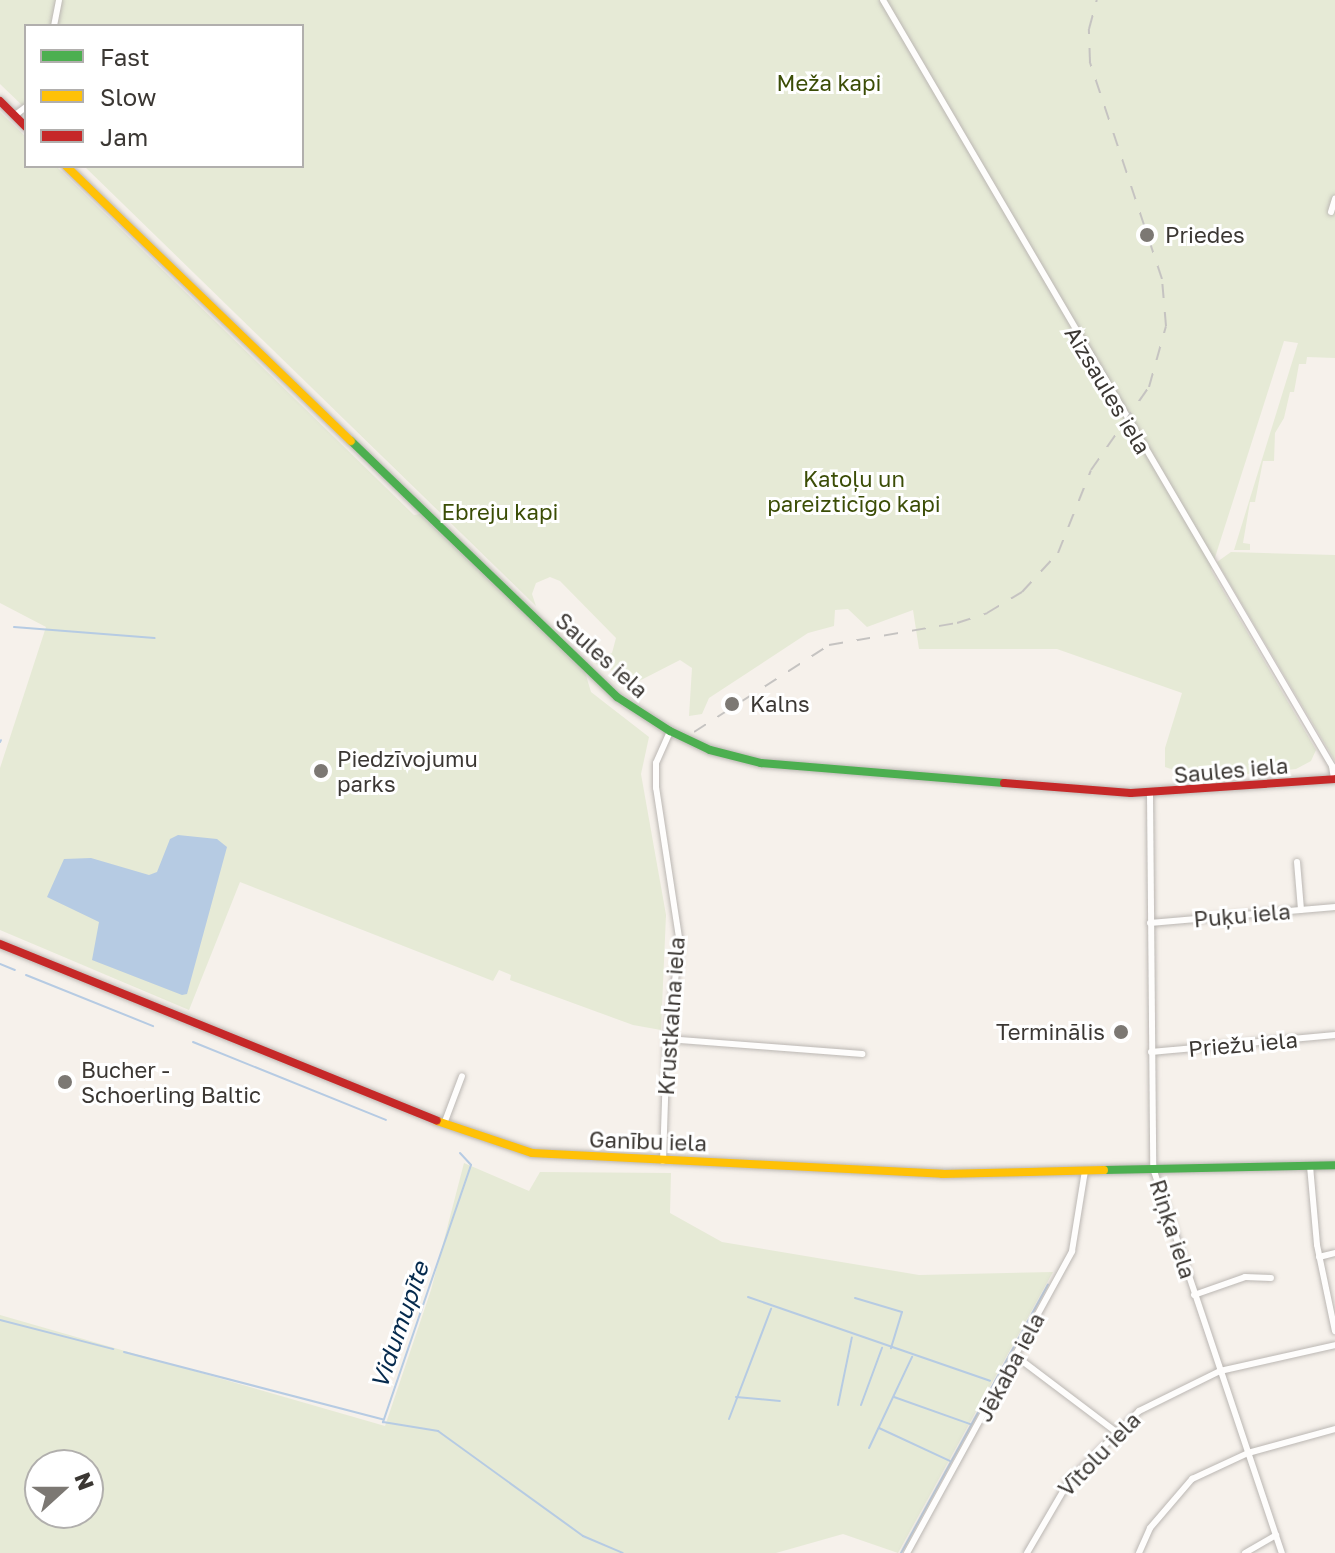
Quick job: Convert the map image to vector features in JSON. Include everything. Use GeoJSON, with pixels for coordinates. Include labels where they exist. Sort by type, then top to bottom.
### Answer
{"type":"FeatureCollection","features":[{"type":"Feature","properties":{"kind":"street"},"geometry":{"type":"LineString","coordinates":[[54,24],[59,0]]}},
{"type":"Feature","properties":{"kind":"street","name":"Aizsaules iela"},"geometry":{"type":"LineString","coordinates":[[883,0],[1091,363],[1332,766],[1334,779]]}},
{"type":"Feature","properties":{"kind":"street"},"geometry":{"type":"LineString","coordinates":[[0,101],[24,125]]}},
{"type":"Feature","properties":{"kind":"street"},"geometry":{"type":"LineString","coordinates":[[14,116],[24,108]]}},
{"type":"Feature","properties":{"kind":"street","name":"Saules iela"},"geometry":{"type":"LineString","coordinates":[[68,168],[617,697],[670,731],[710,750],[761,763],[1150,794],[1334,779]]}},
{"type":"Feature","properties":{"kind":"street"},"geometry":{"type":"LineString","coordinates":[[1331,212],[1335,199]]}},
{"type":"Feature","properties":{"kind":"street","name":"Krustkalna iela"},"geometry":{"type":"LineString","coordinates":[[663,1161],[667,1039],[680,944],[656,788],[656,763],[670,731]]}},
{"type":"Feature","properties":{"kind":"street","name":"Riņķa iela"},"geometry":{"type":"LineString","coordinates":[[1150,794],[1153,1168],[1282,1553]]}},
{"type":"Feature","properties":{"kind":"street"},"geometry":{"type":"LineString","coordinates":[[1297,862],[1301,910]]}},
{"type":"Feature","properties":{"kind":"street","name":"Puķu iela"},"geometry":{"type":"LineString","coordinates":[[1150,923],[1335,907]]}},
{"type":"Feature","properties":{"kind":"street","name":"Ganību iela"},"geometry":{"type":"LineString","coordinates":[[0,944],[444,1124],[532,1153],[942,1174],[1335,1165]]}},
{"type":"Feature","properties":{"kind":"street","name":"Priežu iela"},"geometry":{"type":"LineString","coordinates":[[1151,1052],[1335,1035]]}},
{"type":"Feature","properties":{"kind":"street"},"geometry":{"type":"LineString","coordinates":[[667,1039],[862,1054]]}},
{"type":"Feature","properties":{"kind":"street"},"geometry":{"type":"LineString","coordinates":[[444,1124],[462,1076]]}},
{"type":"Feature","properties":{"kind":"street"},"geometry":{"type":"LineString","coordinates":[[1310,1166],[1319,1257],[1335,1331]]}},
{"type":"Feature","properties":{"kind":"street","name":"Jēkaba iela"},"geometry":{"type":"LineString","coordinates":[[907,1553],[1017,1357],[1072,1251],[1081,1222],[1085,1171]]}},
{"type":"Feature","properties":{"kind":"street"},"geometry":{"type":"LineString","coordinates":[[1319,1257],[1335,1253]]}},
{"type":"Feature","properties":{"kind":"street"},"geometry":{"type":"LineString","coordinates":[[1194,1295],[1245,1277],[1271,1278]]}},
{"type":"Feature","properties":{"kind":"street","name":"Vītolu iela"},"geometry":{"type":"LineString","coordinates":[[1027,1553],[1050,1507],[1115,1431],[1161,1397],[1220,1371],[1335,1345]]}},
{"type":"Feature","properties":{"kind":"street"},"geometry":{"type":"LineString","coordinates":[[1017,1357],[1115,1431]]}},
{"type":"Feature","properties":{"kind":"street"},"geometry":{"type":"LineString","coordinates":[[1139,1553],[1150,1528],[1192,1479],[1248,1453],[1335,1429]]}},
{"type":"Feature","properties":{"kind":"street"},"geometry":{"type":"LineString","coordinates":[[1245,1553],[1276,1535]]}},
{"type":"Feature","properties":{"kind":"green space"},"geometry":{"type":"Polygon","coordinates":[[[0,0],[1335,0],[1335,358],[1307,357],[1306,364],[1299,364],[1294,392],[1290,392],[1284,418],[1275,433],[1274,461],[1263,461],[1255,502],[1250,502],[1243,543],[1250,544],[1250,550],[1234,550],[1298,343],[1284,341],[1211,570],[1316,750],[1311,761],[1296,769],[1201,779],[1165,767],[1165,748],[1182,693],[1057,649],[919,649],[913,610],[867,627],[848,609],[835,610],[834,626],[808,633],[709,698],[702,714],[689,716],[692,668],[680,660],[639,681],[598,665],[590,658],[612,653],[616,638],[560,581],[550,577],[536,583],[532,594],[536,606],[86,168],[304,168],[304,24],[24,24],[24,107],[0,84],[0,0]]]}},
{"type":"Feature","properties":{"kind":"green space","name":"Piedzīvojumu parks"},"geometry":{"type":"Polygon","coordinates":[[[0,112],[24,135],[24,168],[58,168],[414,515],[420,514],[585,672],[591,692],[649,737],[641,774],[666,915],[661,1030],[633,1025],[510,980],[511,975],[499,970],[493,981],[240,882],[189,1010],[0,930],[0,768],[46,627],[0,603],[0,112]]]}},
{"type":"Feature","properties":{"kind":"green space"},"geometry":{"type":"Polygon","coordinates":[[[1231,552],[1335,555],[1335,761],[1217,562],[1231,552]]]}},
{"type":"Feature","properties":{"kind":"green space"},"geometry":{"type":"Polygon","coordinates":[[[464,1163],[529,1191],[540,1172],[671,1173],[670,1213],[722,1242],[919,1275],[1053,1272],[898,1553],[843,1534],[776,1553],[0,1553],[0,1315],[385,1426],[431,1290],[464,1163]]]}},
{"type":"Feature","properties":{"kind":"water"},"geometry":{"type":"Polygon","coordinates":[[[178,835],[217,839],[227,847],[187,994],[182,995],[92,960],[99,922],[47,897],[64,859],[91,858],[149,875],[157,872],[170,839],[178,835]]]}},
{"type":"Feature","properties":{"kind":"waterway"},"geometry":{"type":"LineString","coordinates":[[14,627],[155,638]]}},
{"type":"Feature","properties":{"kind":"waterway"},"geometry":{"type":"LineString","coordinates":[[0,964],[15,970]]}},
{"type":"Feature","properties":{"kind":"waterway"},"geometry":{"type":"LineString","coordinates":[[26,975],[153,1026]]}},
{"type":"Feature","properties":{"kind":"waterway"},"geometry":{"type":"LineString","coordinates":[[193,1042],[386,1120]]}},
{"type":"Feature","properties":{"kind":"waterway","name":"Vidumupīte"},"geometry":{"type":"LineString","coordinates":[[460,1153],[471,1165],[383,1422],[438,1431],[583,1536],[623,1553]]}},
{"type":"Feature","properties":{"kind":"waterway"},"geometry":{"type":"LineString","coordinates":[[901,1553],[1048,1285]]}},
{"type":"Feature","properties":{"kind":"waterway"},"geometry":{"type":"LineString","coordinates":[[748,1297],[990,1381]]}},
{"type":"Feature","properties":{"kind":"waterway"},"geometry":{"type":"LineString","coordinates":[[855,1298],[902,1312],[891,1348]]}},
{"type":"Feature","properties":{"kind":"waterway"},"geometry":{"type":"LineString","coordinates":[[729,1419],[771,1309]]}},
{"type":"Feature","properties":{"kind":"waterway"},"geometry":{"type":"LineString","coordinates":[[0,1320],[113,1349]]}},
{"type":"Feature","properties":{"kind":"waterway"},"geometry":{"type":"LineString","coordinates":[[838,1405],[852,1337]]}},
{"type":"Feature","properties":{"kind":"waterway"},"geometry":{"type":"LineString","coordinates":[[861,1405],[882,1348]]}},
{"type":"Feature","properties":{"kind":"waterway"},"geometry":{"type":"LineString","coordinates":[[124,1352],[382,1419]]}},
{"type":"Feature","properties":{"kind":"waterway"},"geometry":{"type":"LineString","coordinates":[[869,1448],[912,1357]]}},
{"type":"Feature","properties":{"kind":"waterway"},"geometry":{"type":"LineString","coordinates":[[736,1397],[780,1401]]}},
{"type":"Feature","properties":{"kind":"waterway"},"geometry":{"type":"LineString","coordinates":[[894,1397],[970,1424]]}},
{"type":"Feature","properties":{"kind":"waterway"},"geometry":{"type":"LineString","coordinates":[[879,1428],[950,1461]]}},
{"type":"Feature","properties":{"kind":"railway"},"geometry":{"type":"LineString","coordinates":[[694,732],[829,645],[957,623],[987,613],[1022,592],[1058,553],[1091,470],[1149,387],[1166,326],[1162,279],[1090,62],[1089,29],[1097,0]]}},
{"type":"Feature","properties":{"kind":"traffic: fast"},"geometry":{"type":"LineString","coordinates":[[351,441],[617,697],[670,731],[710,750],[761,763],[1004,783]]}},
{"type":"Feature","properties":{"kind":"traffic: fast"},"geometry":{"type":"LineString","coordinates":[[1104,1170],[1335,1165]]}},
{"type":"Feature","properties":{"kind":"traffic: slow"},"geometry":{"type":"LineString","coordinates":[[68,168],[351,441]]}},
{"type":"Feature","properties":{"kind":"traffic: slow"},"geometry":{"type":"LineString","coordinates":[[437,1121],[532,1153],[942,1174],[1104,1170]]}},
{"type":"Feature","properties":{"kind":"traffic: jam"},"geometry":{"type":"LineString","coordinates":[[0,101],[24,125]]}},
{"type":"Feature","properties":{"kind":"traffic: jam"},"geometry":{"type":"LineString","coordinates":[[1004,783],[1131,793],[1335,779]]}},
{"type":"Feature","properties":{"kind":"traffic: jam"},"geometry":{"type":"LineString","coordinates":[[0,944],[437,1121]]}},
{"type":"Feature","properties":{"kind":"place","name":"Priedes"},"geometry":{"type":"Point","coordinates":[1147,235]}},
{"type":"Feature","properties":{"kind":"place","name":"Kalns"},"geometry":{"type":"Point","coordinates":[732,704]}},
{"type":"Feature","properties":{"kind":"place","name":"Piedzīvojumu parks"},"geometry":{"type":"Point","coordinates":[321,771]}},
{"type":"Feature","properties":{"kind":"place","name":"Terminālis"},"geometry":{"type":"Point","coordinates":[1121,1032]}},
{"type":"Feature","properties":{"kind":"place","name":"Bucher - Schoerling Baltic"},"geometry":{"type":"Point","coordinates":[65,1082]}},
{"type":"Feature","properties":{"kind":"park label","name":"Meža kapi"},"geometry":{"type":"Point","coordinates":[829,83]}},
{"type":"Feature","properties":{"kind":"park label","name":"Katoļu un pareizticīgo kapi"},"geometry":{"type":"Point","coordinates":[854,490]}},
{"type":"Feature","properties":{"kind":"park label","name":"Ebreju kapi"},"geometry":{"type":"Point","coordinates":[500,512]}}]}
